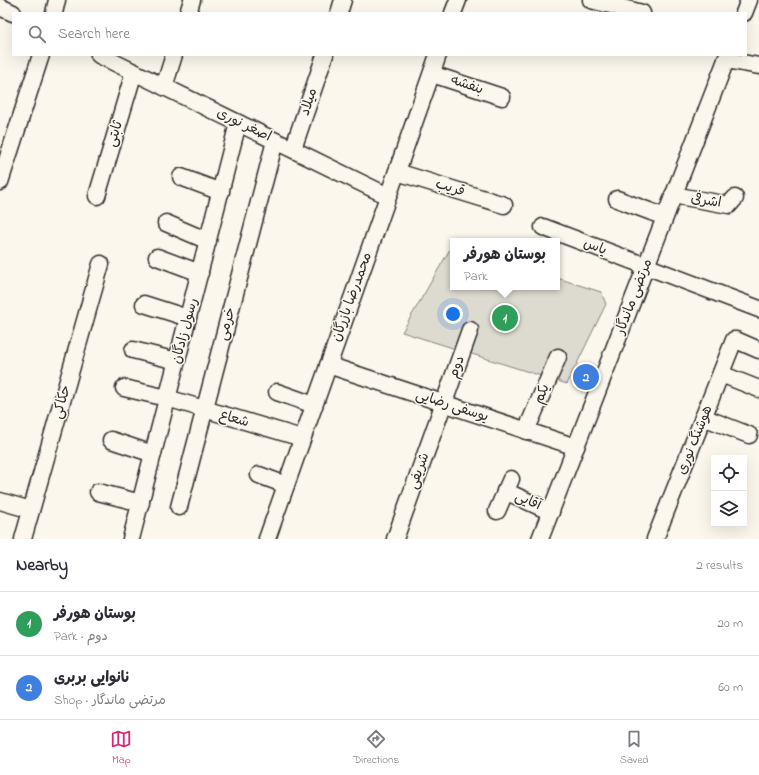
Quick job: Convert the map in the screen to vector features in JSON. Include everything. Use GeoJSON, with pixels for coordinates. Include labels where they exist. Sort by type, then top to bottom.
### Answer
{"type":"FeatureCollection","features":[{"type":"Feature","properties":{"kind":"street"},"geometry":{"type":"LineString","coordinates":[[54,12],[58,0]]}},
{"type":"Feature","properties":{"kind":"street"},"geometry":{"type":"LineString","coordinates":[[188,12],[192,0]]}},
{"type":"Feature","properties":{"kind":"street"},"geometry":{"type":"LineString","coordinates":[[339,12],[343,0]]}},
{"type":"Feature","properties":{"kind":"street"},"geometry":{"type":"LineString","coordinates":[[453,12],[458,0]]}},
{"type":"Feature","properties":{"kind":"street"},"geometry":{"type":"LineString","coordinates":[[591,0],[612,3],[639,12]]}},
{"type":"Feature","properties":{"kind":"street"},"geometry":{"type":"LineString","coordinates":[[744,12],[749,0]]}},
{"type":"Feature","properties":{"kind":"street"},"geometry":{"type":"LineString","coordinates":[[0,7],[12,13]]}},
{"type":"Feature","properties":{"kind":"street"},"geometry":{"type":"LineString","coordinates":[[0,182],[41,56]]}},
{"type":"Feature","properties":{"kind":"street","name":"اصغر نوری"},"geometry":{"type":"LineString","coordinates":[[101,56],[388,196]]}},
{"type":"Feature","properties":{"kind":"street"},"geometry":{"type":"LineString","coordinates":[[164,87],[174,56]]}},
{"type":"Feature","properties":{"kind":"street","name":"میلاد"},"geometry":{"type":"LineString","coordinates":[[293,149],[325,56]]}},
{"type":"Feature","properties":{"kind":"street","name":"محمدرضا بازرگان"},"geometry":{"type":"LineString","coordinates":[[267,539],[438,56]]}},
{"type":"Feature","properties":{"kind":"street"},"geometry":{"type":"LineString","coordinates":[[727,58],[759,66]]}},
{"type":"Feature","properties":{"kind":"street","name":"مرتضی ماندگار"},"geometry":{"type":"LineString","coordinates":[[540,539],[727,58]]}},
{"type":"Feature","properties":{"kind":"street","name":"ثابتی"},"geometry":{"type":"LineString","coordinates":[[97,196],[134,72]]}},
{"type":"Feature","properties":{"kind":"street","name":"بنفشه"},"geometry":{"type":"LineString","coordinates":[[432,74],[502,97]]}},
{"type":"Feature","properties":{"kind":"street","name":"رسول زادگان"},"geometry":{"type":"LineString","coordinates":[[131,539],[238,123]]}},
{"type":"Feature","properties":{"kind":"street","name":"خرمی"},"geometry":{"type":"LineString","coordinates":[[179,507],[275,141]]}},
{"type":"Feature","properties":{"kind":"street","name":"قریب"},"geometry":{"type":"LineString","coordinates":[[397,172],[504,205]]}},
{"type":"Feature","properties":{"kind":"street"},"geometry":{"type":"LineString","coordinates":[[181,177],[221,192]]}},
{"type":"Feature","properties":{"kind":"street","name":"اشرفی"},"geometry":{"type":"LineString","coordinates":[[673,195],[729,205],[735,198]]}},
{"type":"Feature","properties":{"kind":"street"},"geometry":{"type":"LineString","coordinates":[[617,197],[665,217]]}},
{"type":"Feature","properties":{"kind":"street"},"geometry":{"type":"LineString","coordinates":[[166,223],[208,242]]}},
{"type":"Feature","properties":{"kind":"street","name":"یاس"},"geometry":{"type":"LineString","coordinates":[[543,227],[759,309]]}},
{"type":"Feature","properties":{"kind":"street"},"geometry":{"type":"LineString","coordinates":[[157,257],[200,273]]}},
{"type":"Feature","properties":{"kind":"street","name":"حکاکی"},"geometry":{"type":"LineString","coordinates":[[23,539],[101,264]]}},
{"type":"Feature","properties":{"kind":"street"},"geometry":{"type":"LineString","coordinates":[[144,304],[188,318]]}},
{"type":"Feature","properties":{"kind":"street","name":"دوم"},"geometry":{"type":"LineString","coordinates":[[444,404],[470,330]]}},
{"type":"Feature","properties":{"kind":"street","name":"هوشنگ نوری"},"geometry":{"type":"LineString","coordinates":[[655,539],[734,340],[759,350]]}},
{"type":"Feature","properties":{"kind":"street"},"geometry":{"type":"LineString","coordinates":[[133,350],[177,361]]}},
{"type":"Feature","properties":{"kind":"street","name":"یکم"},"geometry":{"type":"LineString","coordinates":[[526,431],[558,357]]}},
{"type":"Feature","properties":{"kind":"street","name":"یوسفی رضایی"},"geometry":{"type":"LineString","coordinates":[[328,365],[576,447]]}},
{"type":"Feature","properties":{"kind":"street"},"geometry":{"type":"LineString","coordinates":[[721,374],[759,389]]}},
{"type":"Feature","properties":{"kind":"street","name":"شعاع"},"geometry":{"type":"LineString","coordinates":[[124,388],[167,398],[302,438]]}},
{"type":"Feature","properties":{"kind":"street"},"geometry":{"type":"LineString","coordinates":[[277,392],[314,406]]}},
{"type":"Feature","properties":{"kind":"street","name":"شریفی"},"geometry":{"type":"LineString","coordinates":[[395,539],[444,404]]}},
{"type":"Feature","properties":{"kind":"street"},"geometry":{"type":"LineString","coordinates":[[704,418],[749,435]]}},
{"type":"Feature","properties":{"kind":"street"},"geometry":{"type":"LineString","coordinates":[[111,440],[153,454]]}},
{"type":"Feature","properties":{"kind":"street"},"geometry":{"type":"LineString","coordinates":[[259,475],[286,485]]}},
{"type":"Feature","properties":{"kind":"street","name":"آقایی"},"geometry":{"type":"LineString","coordinates":[[496,511],[508,485],[550,512]]}},
{"type":"Feature","properties":{"kind":"street"},"geometry":{"type":"LineString","coordinates":[[98,492],[141,503]]}},
{"type":"Feature","properties":{"kind":"street"},"geometry":{"type":"LineString","coordinates":[[0,501],[31,510]]}},
{"type":"Feature","properties":{"kind":"shaded area"},"geometry":{"type":"Polygon","coordinates":[[[450,249],[450,290],[560,290],[560,279],[601,292],[606,304],[567,384],[402,332],[450,249]]]}},
{"type":"Feature","properties":{"kind":"place","name":"بوستان هورفر"},"geometry":{"type":"Point","coordinates":[505,318]}},
{"type":"Feature","properties":{"kind":"place","name":"نانوایی بربری"},"geometry":{"type":"Point","coordinates":[586,377]}}]}
